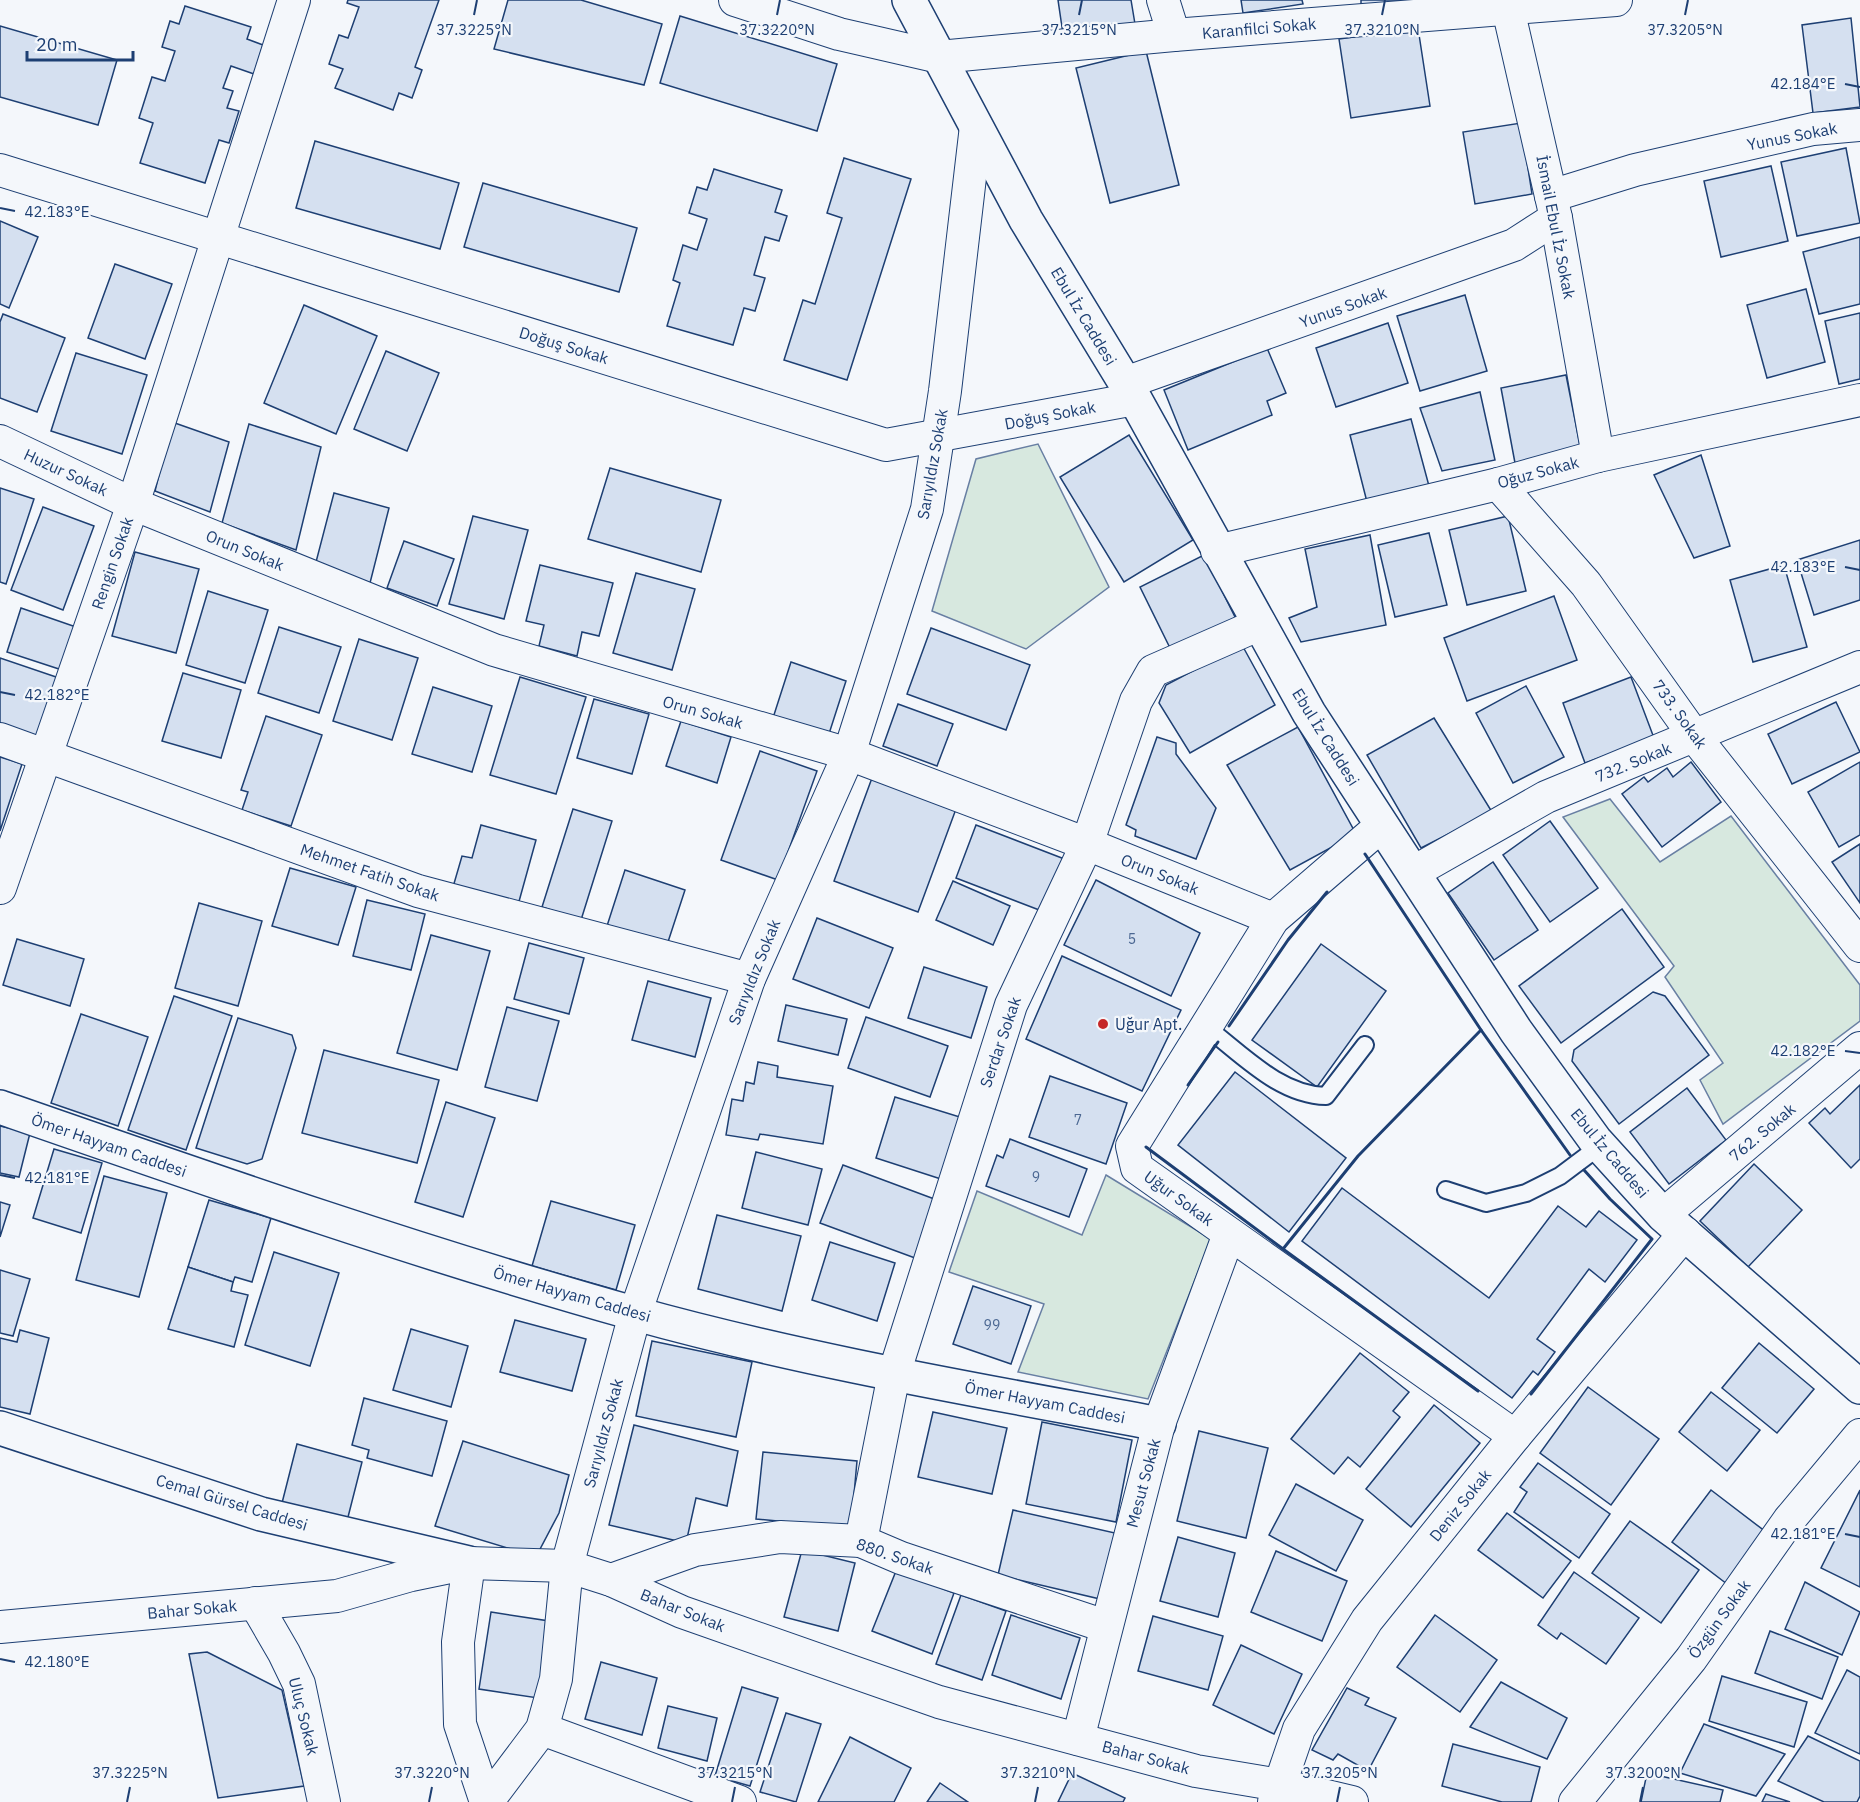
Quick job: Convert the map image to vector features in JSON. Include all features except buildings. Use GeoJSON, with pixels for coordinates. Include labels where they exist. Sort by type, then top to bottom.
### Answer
{"type":"FeatureCollection","features":[{"type":"Feature","properties":{"kind":"street","name":"Rengin Sokak"},"geometry":{"type":"LineString","coordinates":[[0,888],[133,504],[294,0]]}},
{"type":"Feature","properties":{"kind":"street","name":"Karanfilci Sokak"},"geometry":{"type":"LineString","coordinates":[[735,0],[839,34],[939,57],[1507,4],[1616,0]]}},
{"type":"Feature","properties":{"kind":"street","name":"Ebul İz Caddesi"},"geometry":{"type":"LineString","coordinates":[[909,0],[1026,220],[1130,391],[1309,713],[1516,1031],[1600,1146],[1674,1224],[1860,1387]]}},
{"type":"Feature","properties":{"kind":"street"},"geometry":{"type":"LineString","coordinates":[[1163,0],[1174,35]]}},
{"type":"Feature","properties":{"kind":"street","name":"İsmail Ebul İz Sokak"},"geometry":{"type":"LineString","coordinates":[[1507,4],[1554,207],[1598,456]]}},
{"type":"Feature","properties":{"kind":"street","name":"Yunus Sokak"},"geometry":{"type":"LineString","coordinates":[[1130,391],[1514,245],[1554,207],[1635,170],[1813,129],[1860,124]]}},
{"type":"Feature","properties":{"kind":"street","name":"Sarıyıldız Sokak"},"geometry":{"type":"LineString","coordinates":[[486,1802],[542,1729],[556,1679],[567,1566],[634,1314],[749,979],[849,754],[927,509],[976,126]]}},
{"type":"Feature","properties":{"kind":"street","name":"Doğuş Sokak"},"geometry":{"type":"LineString","coordinates":[[0,170],[886,445],[938,437],[1130,391]]}},
{"type":"Feature","properties":{"kind":"street","name":"Oğuz Sokak"},"geometry":{"type":"LineString","coordinates":[[1217,551],[1498,484],[1598,456],[1860,400]]}},
{"type":"Feature","properties":{"kind":"street","name":"Huzur Sokak"},"geometry":{"type":"LineString","coordinates":[[0,441],[133,504]]}},
{"type":"Feature","properties":{"kind":"street","name":"733. Sokak"},"geometry":{"type":"LineString","coordinates":[[1498,484],[1586,584],[1695,736],[1860,946]]}},
{"type":"Feature","properties":{"kind":"street","name":"Orun Sokak"},"geometry":{"type":"LineString","coordinates":[[133,504],[494,650],[849,754],[1087,844],[1273,920]]}},
{"type":"Feature","properties":{"kind":"street","name":"Serdar Sokak"},"geometry":{"type":"LineString","coordinates":[[861,1541],[894,1374],[1011,1005],[1087,844],[1136,701],[1153,671],[1260,624]]}},
{"type":"Feature","properties":{"kind":"street","name":"732. Sokak"},"geometry":{"type":"LineString","coordinates":[[1414,872],[1546,797],[1860,667]]}},
{"type":"Feature","properties":{"kind":"street","name":"Mehmet Fatih Sokak"},"geometry":{"type":"LineString","coordinates":[[0,739],[47,754],[418,891],[749,979]]}},
{"type":"Feature","properties":{"kind":"street","name":"Uğur Sokak"},"geometry":{"type":"LineString","coordinates":[[1381,826],[1273,920],[1132,1146],[1137,1168],[1515,1436]]}},
{"type":"Feature","properties":{"kind":"street","name":"762. Sokak"},"geometry":{"type":"LineString","coordinates":[[1674,1224],[1860,1048]]}},
{"type":"Feature","properties":{"kind":"street","name":"Ömer Hayyam Caddesi"},"geometry":{"type":"LineString","coordinates":[[0,1107],[332,1222],[634,1314],[894,1374],[1159,1424]]}},
{"type":"Feature","properties":{"kind":"street","name":"Deniz Sokak"},"geometry":{"type":"LineString","coordinates":[[1277,1793],[1299,1729],[1367,1620],[1515,1436],[1674,1224]]}},
{"type":"Feature","properties":{"kind":"street","name":"Mesut Sokak"},"geometry":{"type":"LineString","coordinates":[[1078,1739],[1105,1626],[1159,1424],[1229,1234]]}},
{"type":"Feature","properties":{"kind":"street","name":"Cemal Gürsel Caddesi"},"geometry":{"type":"LineString","coordinates":[[0,1428],[261,1514],[469,1563]]}},
{"type":"Feature","properties":{"kind":"street","name":"Özgün Sokak"},"geometry":{"type":"LineString","coordinates":[[1575,1802],[1691,1659],[1789,1520],[1860,1435]]}},
{"type":"Feature","properties":{"kind":"street","name":"880. Sokak"},"geometry":{"type":"LineString","coordinates":[[610,1580],[695,1550],[780,1537],[861,1541],[901,1558],[1105,1626]]}},
{"type":"Feature","properties":{"kind":"street"},"geometry":{"type":"LineString","coordinates":[[469,1563],[458,1642],[460,1724],[486,1802]]}},
{"type":"Feature","properties":{"kind":"street","name":"Bahar Sokak"},"geometry":{"type":"LineString","coordinates":[[0,1627],[337,1596],[411,1575],[469,1563],[567,1566],[610,1580],[682,1612],[939,1702],[1277,1793],[1352,1802]]}},
{"type":"Feature","properties":{"kind":"street","name":"Uluç Sokak"},"geometry":{"type":"LineString","coordinates":[[255,1603],[299,1684],[324,1802]]}},
{"type":"Feature","properties":{"kind":"street"},"geometry":{"type":"LineString","coordinates":[[542,1729],[740,1802]]}},
{"type":"Feature","properties":{"kind":"lane"},"geometry":{"type":"LineString","coordinates":[[1206,1027],[1272,1078],[1299,1093],[1314,1096],[1326,1096],[1365,1045]]}},
{"type":"Feature","properties":{"kind":"lane"},"geometry":{"type":"LineString","coordinates":[[1446,1190],[1486,1203],[1526,1193],[1560,1176],[1600,1146]]}},
{"type":"Feature","properties":{"kind":"shaded area"},"geometry":{"type":"Polygon","coordinates":[[[1038,444],[1109,587],[1026,649],[932,611],[976,459],[1038,444]]]}},
{"type":"Feature","properties":{"kind":"shaded area"},"geometry":{"type":"Polygon","coordinates":[[[1610,799],[1660,862],[1731,816],[1860,985],[1860,1021],[1723,1124],[1700,1080],[1723,1063],[1665,977],[1674,966],[1563,817],[1610,799]]]}},
{"type":"Feature","properties":{"kind":"shaded area"},"geometry":{"type":"Polygon","coordinates":[[[1106,1175],[1211,1239],[1148,1399],[1018,1372],[1044,1304],[949,1272],[977,1191],[1082,1235],[1106,1175]]]}},
{"type":"Feature","properties":{"kind":"wall"},"geometry":{"type":"LineString","coordinates":[[1146,1147],[1283,1249],[1358,1156],[1481,1030],[1365,854]]}},
{"type":"Feature","properties":{"kind":"wall"},"geometry":{"type":"LineString","coordinates":[[1229,1026],[1288,940],[1327,892]]}},
{"type":"Feature","properties":{"kind":"wall"},"geometry":{"type":"LineString","coordinates":[[1481,1030],[1570,1155]]}},
{"type":"Feature","properties":{"kind":"wall"},"geometry":{"type":"LineString","coordinates":[[1188,1085],[1218,1042]]}},
{"type":"Feature","properties":{"kind":"wall"},"geometry":{"type":"LineString","coordinates":[[1531,1394],[1652,1239],[1610,1199],[1584,1170]]}},
{"type":"Feature","properties":{"kind":"wall"},"geometry":{"type":"LineString","coordinates":[[1283,1249],[1478,1391]]}},
{"type":"Feature","properties":{"kind":"place","name":"Uğur Apt."},"geometry":{"type":"Point","coordinates":[1103,1024]}}]}
